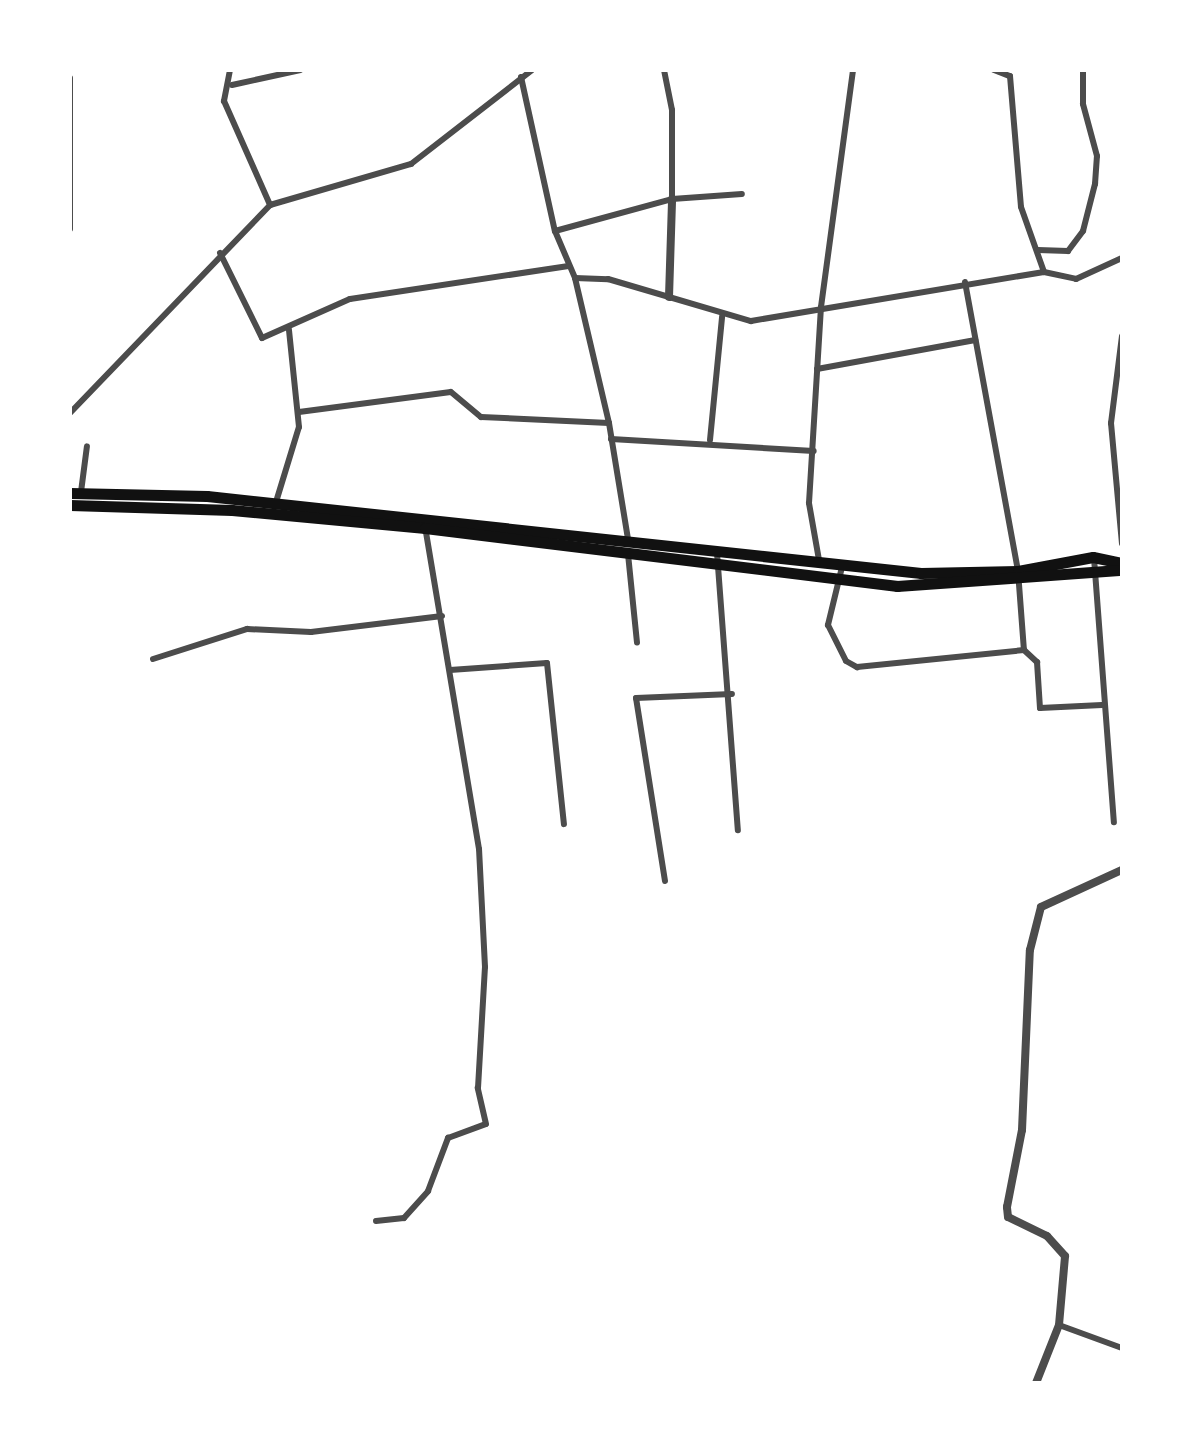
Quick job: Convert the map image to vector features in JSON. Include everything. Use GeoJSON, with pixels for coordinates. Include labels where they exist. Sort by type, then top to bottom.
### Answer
{"type":"FeatureCollection","features":[{"type":"Feature","properties":{"kind":"highway"},"geometry":{"type":"LineString","coordinates":[[75,494],[276,503],[628,546],[837,582],[1018,577],[1096,562],[1122,566]]}},
{"type":"Feature","properties":{"kind":"highway"},"geometry":{"type":"LineString","coordinates":[[70,505],[232,510],[429,523]]}},
{"type":"Feature","properties":{"kind":"highway"},"geometry":{"type":"LineString","coordinates":[[717,559],[1018,577]]}},
{"type":"Feature","properties":{"kind":"street"},"geometry":{"type":"LineString","coordinates":[[230,70],[232,85],[224,101],[270,205]]}},
{"type":"Feature","properties":{"kind":"street"},"geometry":{"type":"LineString","coordinates":[[232,85],[300,70]]}},
{"type":"Feature","properties":{"kind":"street"},"geometry":{"type":"LineString","coordinates":[[70,413],[220,252],[270,205],[411,164],[532,70]]}},
{"type":"Feature","properties":{"kind":"street"},"geometry":{"type":"LineString","coordinates":[[664,70],[672,110],[669,297]]}},
{"type":"Feature","properties":{"kind":"street"},"geometry":{"type":"LineString","coordinates":[[820,565],[809,503],[817,369],[853,70]]}},
{"type":"Feature","properties":{"kind":"street"},"geometry":{"type":"LineString","coordinates":[[994,70],[1010,76],[1021,207],[1044,272]]}},
{"type":"Feature","properties":{"kind":"street"},"geometry":{"type":"LineString","coordinates":[[1038,250],[1068,250],[1083,232],[1098,156],[1084,104],[1083,70]]}},
{"type":"Feature","properties":{"kind":"street"},"geometry":{"type":"LineString","coordinates":[[70,78],[70,230]]}},
{"type":"Feature","properties":{"kind":"street"},"geometry":{"type":"LineString","coordinates":[[521,78],[554,231],[575,278],[609,423],[628,546],[637,643]]}},
{"type":"Feature","properties":{"kind":"street"},"geometry":{"type":"LineString","coordinates":[[554,231],[672,199],[742,194]]}},
{"type":"Feature","properties":{"kind":"street"},"geometry":{"type":"LineString","coordinates":[[220,252],[262,338],[289,330],[302,316],[350,299],[568,266]]}},
{"type":"Feature","properties":{"kind":"street"},"geometry":{"type":"LineString","coordinates":[[575,278],[608,279],[751,322],[965,282],[1044,272],[1076,279],[1122,258]]}},
{"type":"Feature","properties":{"kind":"street"},"geometry":{"type":"LineString","coordinates":[[965,282],[1018,577],[1024,650],[1037,662],[1040,708],[1102,705]]}},
{"type":"Feature","properties":{"kind":"street"},"geometry":{"type":"LineString","coordinates":[[710,440],[722,316]]}},
{"type":"Feature","properties":{"kind":"street"},"geometry":{"type":"LineString","coordinates":[[276,503],[299,412],[289,330]]}},
{"type":"Feature","properties":{"kind":"street"},"geometry":{"type":"LineString","coordinates":[[1122,336],[1111,423],[1122,544]]}},
{"type":"Feature","properties":{"kind":"street"},"geometry":{"type":"LineString","coordinates":[[817,369],[975,340]]}},
{"type":"Feature","properties":{"kind":"street"},"geometry":{"type":"LineString","coordinates":[[299,412],[451,392],[481,417],[609,423]]}},
{"type":"Feature","properties":{"kind":"street"},"geometry":{"type":"LineString","coordinates":[[611,439],[710,440],[814,451]]}},
{"type":"Feature","properties":{"kind":"street"},"geometry":{"type":"LineString","coordinates":[[75,494],[87,446]]}},
{"type":"Feature","properties":{"kind":"street"},"geometry":{"type":"LineString","coordinates":[[376,1221],[404,1218],[428,1192],[448,1138],[486,1124],[478,1088],[484,984],[479,849],[429,523]]}},
{"type":"Feature","properties":{"kind":"street"},"geometry":{"type":"LineString","coordinates":[[717,559],[732,694],[738,830]]}},
{"type":"Feature","properties":{"kind":"street"},"geometry":{"type":"LineString","coordinates":[[1096,562],[1102,705],[1114,822]]}},
{"type":"Feature","properties":{"kind":"street"},"geometry":{"type":"LineString","coordinates":[[842,567],[828,625],[846,661],[857,667],[1024,650]]}},
{"type":"Feature","properties":{"kind":"street"},"geometry":{"type":"LineString","coordinates":[[153,659],[247,629],[311,632],[442,616]]}},
{"type":"Feature","properties":{"kind":"street"},"geometry":{"type":"LineString","coordinates":[[450,670],[547,662],[564,824]]}},
{"type":"Feature","properties":{"kind":"street"},"geometry":{"type":"LineString","coordinates":[[665,882],[636,698],[732,694]]}},
{"type":"Feature","properties":{"kind":"street"},"geometry":{"type":"LineString","coordinates":[[1036,1383],[1059,1325],[1065,1256],[1048,1236],[1008,1217],[1022,1130],[1030,950],[1041,907],[1122,870]]}},
{"type":"Feature","properties":{"kind":"street"},"geometry":{"type":"LineString","coordinates":[[1059,1325],[1122,1348]]}}]}
